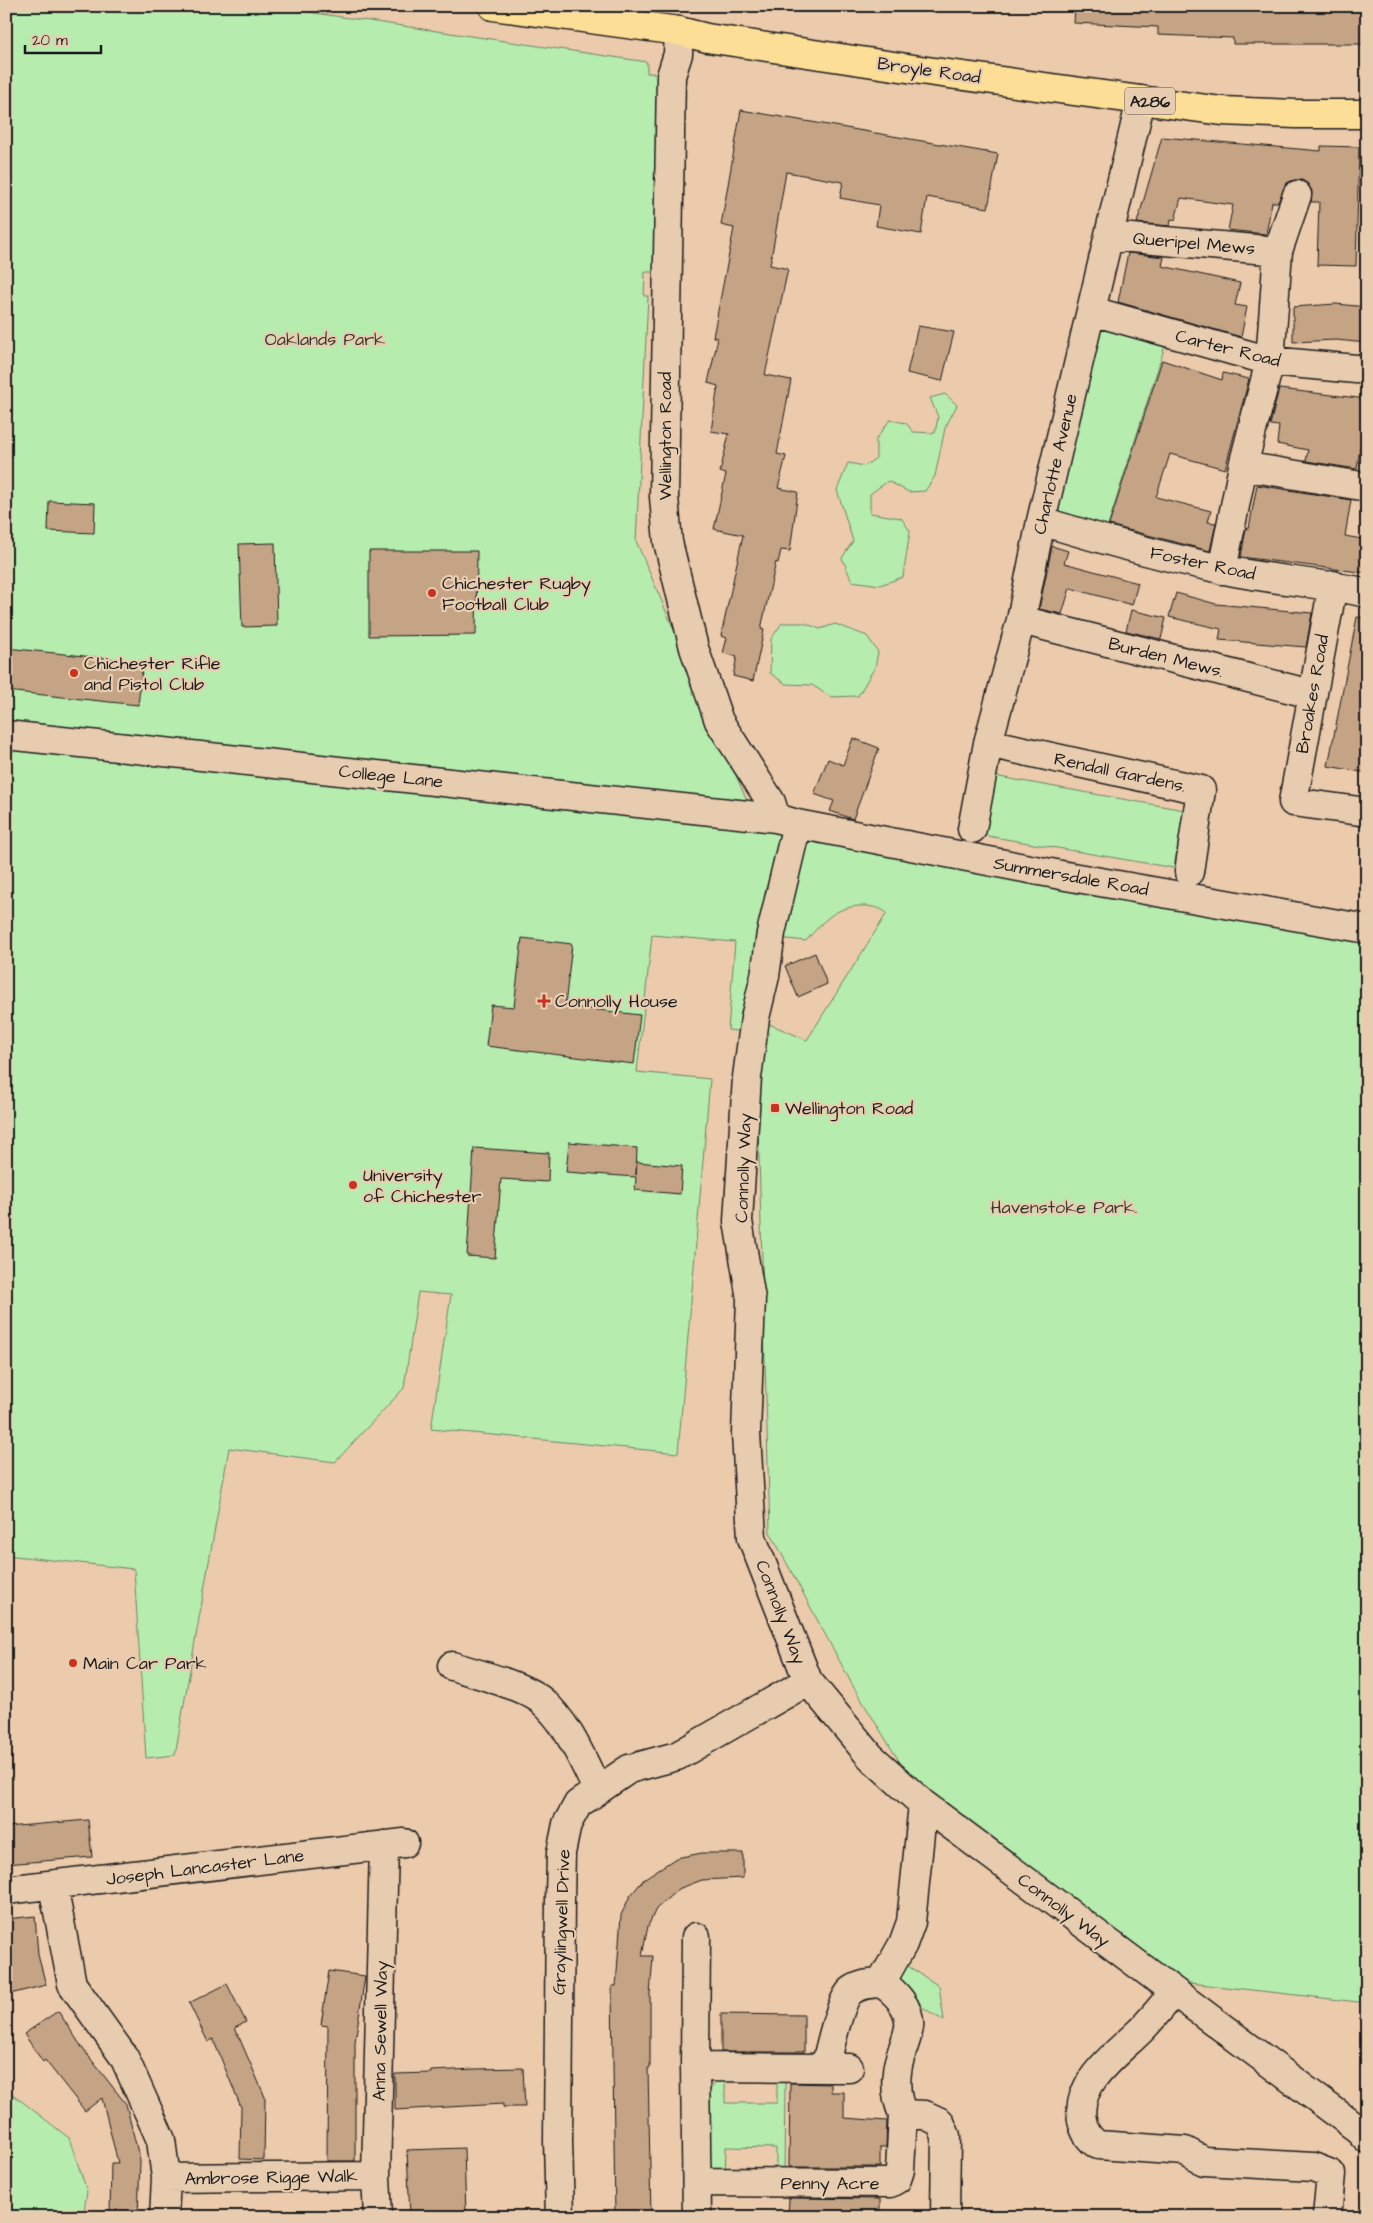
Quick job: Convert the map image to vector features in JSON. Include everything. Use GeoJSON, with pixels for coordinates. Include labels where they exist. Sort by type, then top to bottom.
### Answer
{"type":"FeatureCollection","features":[{"type":"Feature","properties":{"kind":"main road","name":"Broyle Road"},"geometry":{"type":"LineString","coordinates":[[493,6],[679,31],[782,50],[1222,111],[1367,114]]}},
{"type":"Feature","properties":{"kind":"street","name":"Wellington Road"},"geometry":{"type":"LineString","coordinates":[[679,31],[678,54],[671,76],[664,497],[668,542],[694,648],[719,721],[770,802],[786,821]]}},
{"type":"Feature","properties":{"kind":"street","name":"Charlotte Avenue"},"geometry":{"type":"LineString","coordinates":[[972,829],[988,743],[1021,620],[1041,522],[1141,100]]}},
{"type":"Feature","properties":{"kind":"street","name":"Queripel Mews"},"geometry":{"type":"LineString","coordinates":[[1222,570],[1244,466],[1270,361],[1278,251],[1297,195]]}},
{"type":"Feature","properties":{"kind":"street","name":"Queripel Mews"},"geometry":{"type":"LineString","coordinates":[[1109,236],[1278,251]]}},
{"type":"Feature","properties":{"kind":"street","name":"Carter Road"},"geometry":{"type":"LineString","coordinates":[[1092,311],[1270,361],[1367,370]]}},
{"type":"Feature","properties":{"kind":"street"},"geometry":{"type":"LineString","coordinates":[[1244,466],[1367,486]]}},
{"type":"Feature","properties":{"kind":"street","name":"Foster Road"},"geometry":{"type":"LineString","coordinates":[[1041,522],[1133,548],[1222,570],[1333,585],[1367,593]]}},
{"type":"Feature","properties":{"kind":"street","name":"Broakes Road"},"geometry":{"type":"LineString","coordinates":[[1333,585],[1293,802],[1367,812]]}},
{"type":"Feature","properties":{"kind":"street","name":"Burden Mews."},"geometry":{"type":"LineString","coordinates":[[1021,620],[1312,694]]}},
{"type":"Feature","properties":{"kind":"street","name":"College Lane"},"geometry":{"type":"LineString","coordinates":[[6,735],[786,821]]}},
{"type":"Feature","properties":{"kind":"street","name":"Rendall Gardens."},"geometry":{"type":"LineString","coordinates":[[988,743],[1202,790],[1189,872]]}},
{"type":"Feature","properties":{"kind":"street","name":"Summersdale Road"},"geometry":{"type":"LineString","coordinates":[[786,821],[1066,876],[1367,930]]}},
{"type":"Feature","properties":{"kind":"street","name":"Connolly Way"},"geometry":{"type":"LineString","coordinates":[[786,821],[765,976],[755,1018],[747,1077],[738,1221],[751,1299],[746,1433],[752,1538],[808,1681],[870,1756],[922,1804],[1358,2129],[1367,2139]]}},
{"type":"Feature","properties":{"kind":"street"},"geometry":{"type":"LineString","coordinates":[[452,1666],[509,1684],[541,1700],[561,1721],[598,1789]]}},
{"type":"Feature","properties":{"kind":"street","name":"Graylingwell Drive"},"geometry":{"type":"LineString","coordinates":[[560,2217],[558,2141],[561,1853],[567,1824],[578,1804],[629,1769],[677,1756],[808,1681]]}},
{"type":"Feature","properties":{"kind":"street"},"geometry":{"type":"LineString","coordinates":[[695,2067],[837,2068],[837,2022],[850,1992],[863,1984],[881,1983],[904,1944],[911,1922],[922,1804]]}},
{"type":"Feature","properties":{"kind":"street","name":"Joseph Lancaster Lane"},"geometry":{"type":"LineString","coordinates":[[6,1890],[53,1886],[394,1844]]}},
{"type":"Feature","properties":{"kind":"street","name":"Anna Sewell Way"},"geometry":{"type":"LineString","coordinates":[[378,2217],[376,2176],[394,1844]]}},
{"type":"Feature","properties":{"kind":"street"},"geometry":{"type":"LineString","coordinates":[[53,1886],[72,1984],[124,2057],[161,2140],[166,2178],[164,2217]]}},
{"type":"Feature","properties":{"kind":"street"},"geometry":{"type":"LineString","coordinates":[[696,1937],[697,2217]]}},
{"type":"Feature","properties":{"kind":"street","name":"Penny Acre"},"geometry":{"type":"LineString","coordinates":[[697,2182],[890,2183],[897,2178],[900,2170],[903,2114],[897,2100],[897,2072],[910,2025],[903,2002],[881,1983]]}},
{"type":"Feature","properties":{"kind":"street"},"geometry":{"type":"LineString","coordinates":[[1174,1992],[1143,2029],[1092,2079],[1084,2094],[1080,2112],[1084,2129],[1090,2140],[1098,2145],[1185,2151],[1204,2160],[1313,2167],[1331,2174],[1327,2217]]}},
{"type":"Feature","properties":{"kind":"street"},"geometry":{"type":"LineString","coordinates":[[903,2114],[924,2115],[940,2122],[946,2136],[945,2217]]}},
{"type":"Feature","properties":{"kind":"street","name":"Ambrose Rigge Walk"},"geometry":{"type":"LineString","coordinates":[[166,2178],[376,2176]]}},
{"type":"Feature","properties":{"kind":"green space","name":"Oaklands Park"},"geometry":{"type":"Polygon","coordinates":[[[6,6],[267,6],[647,62],[647,73],[668,74],[665,272],[645,272],[644,296],[648,296],[636,541],[758,827],[780,832],[746,1018],[746,1032],[728,1030],[735,942],[652,935],[637,1072],[710,1079],[678,1453],[431,1429],[451,1295],[418,1292],[404,1388],[335,1462],[229,1448],[175,1755],[146,1758],[134,1569],[6,1555],[6,6]]]}},
{"type":"Feature","properties":{"kind":"green space"},"geometry":{"type":"Polygon","coordinates":[[[1100,320],[1169,333],[1106,532],[1053,514],[1100,320]]]}},
{"type":"Feature","properties":{"kind":"green space"},"geometry":{"type":"Polygon","coordinates":[[[945,394],[957,405],[945,428],[935,476],[925,491],[909,492],[888,481],[870,494],[870,513],[901,518],[910,531],[903,577],[880,585],[852,581],[842,558],[853,541],[837,490],[848,463],[865,466],[876,458],[876,439],[890,420],[906,423],[913,432],[935,433],[938,417],[930,398],[945,394]]]}},
{"type":"Feature","properties":{"kind":"green space"},"geometry":{"type":"Polygon","coordinates":[[[782,623],[804,623],[820,629],[835,624],[867,636],[878,652],[875,667],[858,696],[831,697],[812,685],[786,684],[770,673],[771,639],[782,623]]]}},
{"type":"Feature","properties":{"kind":"green space"},"geometry":{"type":"Polygon","coordinates":[[[988,775],[1184,810],[1174,868],[976,834],[988,775]]]}},
{"type":"Feature","properties":{"kind":"green space","name":"Havenstoke Park."},"geometry":{"type":"Polygon","coordinates":[[[791,835],[1367,937],[1367,2003],[1181,1982],[912,1782],[853,1686],[770,1532],[755,1018],[807,1040],[887,913],[874,907],[855,906],[838,911],[824,921],[806,941],[770,937],[791,835]]]}},
{"type":"Feature","properties":{"kind":"green space"},"geometry":{"type":"Polygon","coordinates":[[[900,1961],[939,1986],[944,2021],[908,1998],[891,1974],[900,1961]]]}},
{"type":"Feature","properties":{"kind":"green space"},"geometry":{"type":"Polygon","coordinates":[[[717,2081],[725,2081],[725,2103],[777,2103],[777,2082],[785,2082],[784,2172],[776,2172],[776,2148],[726,2147],[725,2172],[716,2172],[709,2162],[709,2091],[717,2081]]]}},
{"type":"Feature","properties":{"kind":"green space"},"geometry":{"type":"Polygon","coordinates":[[[6,2089],[69,2138],[87,2191],[83,2217],[6,2217],[6,2089]]]}},
{"type":"Feature","properties":{"kind":"building"},"geometry":{"type":"Polygon","coordinates":[[[1075,6],[1367,6],[1367,44],[1233,44],[1233,38],[1158,35],[1158,27],[1074,23],[1075,6]]]}},
{"type":"Feature","properties":{"kind":"building"},"geometry":{"type":"Polygon","coordinates":[[[741,110],[998,154],[988,208],[927,197],[921,234],[876,226],[879,205],[840,198],[843,182],[786,172],[770,265],[788,269],[765,375],[791,380],[777,454],[786,456],[778,488],[798,492],[790,551],[781,550],[778,563],[776,562],[761,629],[764,630],[753,681],[733,676],[737,656],[723,653],[727,638],[721,636],[743,535],[714,529],[726,474],[720,472],[729,434],[711,431],[718,386],[708,383],[718,338],[713,337],[734,228],[721,225],[741,110]]]}},
{"type":"Feature","properties":{"kind":"building"},"geometry":{"type":"Polygon","coordinates":[[[1162,137],[1321,151],[1321,146],[1359,147],[1356,266],[1317,265],[1319,202],[1311,202],[1312,191],[1308,184],[1302,180],[1294,180],[1287,183],[1278,202],[1272,202],[1266,234],[1228,230],[1233,205],[1181,198],[1175,220],[1171,219],[1170,226],[1137,223],[1162,137]]]}},
{"type":"Feature","properties":{"kind":"building"},"geometry":{"type":"Polygon","coordinates":[[[1128,253],[1164,257],[1162,266],[1240,283],[1235,305],[1247,307],[1241,337],[1118,302],[1128,253]]]}},
{"type":"Feature","properties":{"kind":"building"},"geometry":{"type":"Polygon","coordinates":[[[1336,304],[1367,307],[1367,343],[1336,340],[1293,342],[1293,307],[1336,304]]]}},
{"type":"Feature","properties":{"kind":"building"},"geometry":{"type":"Polygon","coordinates":[[[918,326],[954,332],[942,381],[907,373],[918,326]]]}},
{"type":"Feature","properties":{"kind":"building"},"geometry":{"type":"Polygon","coordinates":[[[1162,360],[1222,380],[1223,373],[1249,379],[1225,469],[1170,454],[1156,497],[1211,511],[1208,522],[1216,523],[1210,551],[1109,525],[1162,360]]]}},
{"type":"Feature","properties":{"kind":"building"},"geometry":{"type":"Polygon","coordinates":[[[1279,389],[1367,399],[1367,435],[1362,434],[1357,469],[1306,461],[1308,450],[1277,444],[1279,426],[1270,425],[1279,389]]]}},
{"type":"Feature","properties":{"kind":"building"},"geometry":{"type":"Polygon","coordinates":[[[1257,485],[1351,500],[1345,536],[1367,540],[1367,573],[1241,557],[1246,528],[1249,528],[1257,485]]]}},
{"type":"Feature","properties":{"kind":"building"},"geometry":{"type":"Polygon","coordinates":[[[49,501],[95,503],[94,533],[48,531],[49,501]]]}},
{"type":"Feature","properties":{"kind":"building"},"geometry":{"type":"Polygon","coordinates":[[[275,543],[277,626],[242,627],[239,544],[275,543]]]}},
{"type":"Feature","properties":{"kind":"building"},"geometry":{"type":"Polygon","coordinates":[[[1052,546],[1068,551],[1064,563],[1138,583],[1132,605],[1070,588],[1062,614],[1039,609],[1052,546]]]}},
{"type":"Feature","properties":{"kind":"building"},"geometry":{"type":"Polygon","coordinates":[[[369,551],[477,551],[476,635],[369,636],[369,551]]]}},
{"type":"Feature","properties":{"kind":"building"},"geometry":{"type":"Polygon","coordinates":[[[1176,593],[1216,604],[1312,613],[1306,647],[1219,640],[1221,629],[1169,617],[1176,593]]]}},
{"type":"Feature","properties":{"kind":"building"},"geometry":{"type":"Polygon","coordinates":[[[1131,610],[1166,618],[1161,639],[1126,631],[1131,610]]]}},
{"type":"Feature","properties":{"kind":"building"},"geometry":{"type":"Polygon","coordinates":[[[1357,617],[1367,618],[1367,773],[1328,766],[1357,617]]]}},
{"type":"Feature","properties":{"kind":"building","name":"Chichester Rifle and Pistol Club"},"geometry":{"type":"Polygon","coordinates":[[[6,648],[143,662],[138,705],[6,691],[6,648]]]}},
{"type":"Feature","properties":{"kind":"building"},"geometry":{"type":"Polygon","coordinates":[[[853,738],[879,748],[853,819],[830,811],[834,801],[814,794],[828,759],[843,765],[853,738]]]}},
{"type":"Feature","properties":{"kind":"building"},"geometry":{"type":"Polygon","coordinates":[[[522,938],[572,944],[565,1006],[640,1015],[634,1064],[486,1046],[491,1005],[514,1007],[522,938]]]}},
{"type":"Feature","properties":{"kind":"building"},"geometry":{"type":"Polygon","coordinates":[[[815,953],[827,984],[798,997],[785,966],[815,953]]]}},
{"type":"Feature","properties":{"kind":"building"},"geometry":{"type":"Polygon","coordinates":[[[569,1142],[637,1148],[636,1175],[637,1162],[682,1166],[680,1194],[635,1190],[636,1177],[566,1172],[569,1142]]]}},
{"type":"Feature","properties":{"kind":"building"},"geometry":{"type":"Polygon","coordinates":[[[474,1148],[549,1153],[548,1182],[501,1179],[495,1258],[467,1256],[474,1148]]]}},
{"type":"Feature","properties":{"kind":"building"},"geometry":{"type":"Polygon","coordinates":[[[88,1820],[92,1857],[6,1864],[6,1827],[88,1820]]]}},
{"type":"Feature","properties":{"kind":"building"},"geometry":{"type":"Polygon","coordinates":[[[702,1853],[743,1853],[743,1878],[702,1880],[678,1889],[656,1909],[648,1926],[642,1956],[653,1956],[650,1995],[650,2068],[648,2068],[651,2217],[615,2217],[612,1986],[616,1986],[621,1915],[630,1896],[645,1878],[676,1858],[702,1853]]]}},
{"type":"Feature","properties":{"kind":"building"},"geometry":{"type":"Polygon","coordinates":[[[35,1916],[38,1955],[46,1985],[6,1995],[6,1919],[35,1916]]]}},
{"type":"Feature","properties":{"kind":"building"},"geometry":{"type":"Polygon","coordinates":[[[329,1971],[365,1976],[355,2042],[355,2161],[327,2161],[328,2026],[321,2025],[329,1971]]]}},
{"type":"Feature","properties":{"kind":"building"},"geometry":{"type":"Polygon","coordinates":[[[227,1984],[246,2022],[235,2028],[265,2097],[264,2160],[240,2159],[241,2107],[213,2039],[208,2042],[189,2003],[227,1984]]]}},
{"type":"Feature","properties":{"kind":"building"},"geometry":{"type":"Polygon","coordinates":[[[58,2011],[83,2049],[126,2104],[140,2161],[138,2217],[110,2217],[111,2163],[118,2163],[102,2098],[85,2111],[45,2060],[43,2062],[24,2034],[58,2011]]]}},
{"type":"Feature","properties":{"kind":"building"},"geometry":{"type":"Polygon","coordinates":[[[721,2014],[804,2015],[804,2052],[721,2052],[721,2014]]]}},
{"type":"Feature","properties":{"kind":"building"},"geometry":{"type":"Polygon","coordinates":[[[523,2068],[525,2107],[503,2107],[503,2104],[395,2110],[395,2074],[523,2068]]]}},
{"type":"Feature","properties":{"kind":"building"},"geometry":{"type":"Polygon","coordinates":[[[790,2083],[831,2084],[831,2092],[844,2092],[844,2118],[887,2121],[886,2147],[880,2147],[880,2167],[789,2167],[790,2083]]]}},
{"type":"Feature","properties":{"kind":"building"},"geometry":{"type":"Polygon","coordinates":[[[464,2148],[466,2217],[410,2217],[407,2150],[464,2148]]]}},
{"type":"Feature","properties":{"kind":"building"},"geometry":{"type":"Polygon","coordinates":[[[789,2198],[880,2199],[880,2217],[788,2217],[789,2198]]]}},
{"type":"Feature","properties":{"kind":"place","name":"Chichester Rugby Football Club"},"geometry":{"type":"Point","coordinates":[432,593]}},
{"type":"Feature","properties":{"kind":"place","name":"Chichester Rifle and Pistol Club"},"geometry":{"type":"Point","coordinates":[74,673]}},
{"type":"Feature","properties":{"kind":"place","name":"Connolly House"},"geometry":{"type":"Point","coordinates":[544,1001]}},
{"type":"Feature","properties":{"kind":"place","name":"Wellington Road"},"geometry":{"type":"Point","coordinates":[775,1108]}},
{"type":"Feature","properties":{"kind":"place","name":"University of Chichester"},"geometry":{"type":"Point","coordinates":[353,1185]}},
{"type":"Feature","properties":{"kind":"place","name":"Main Car Park"},"geometry":{"type":"Point","coordinates":[73,1663]}}]}
